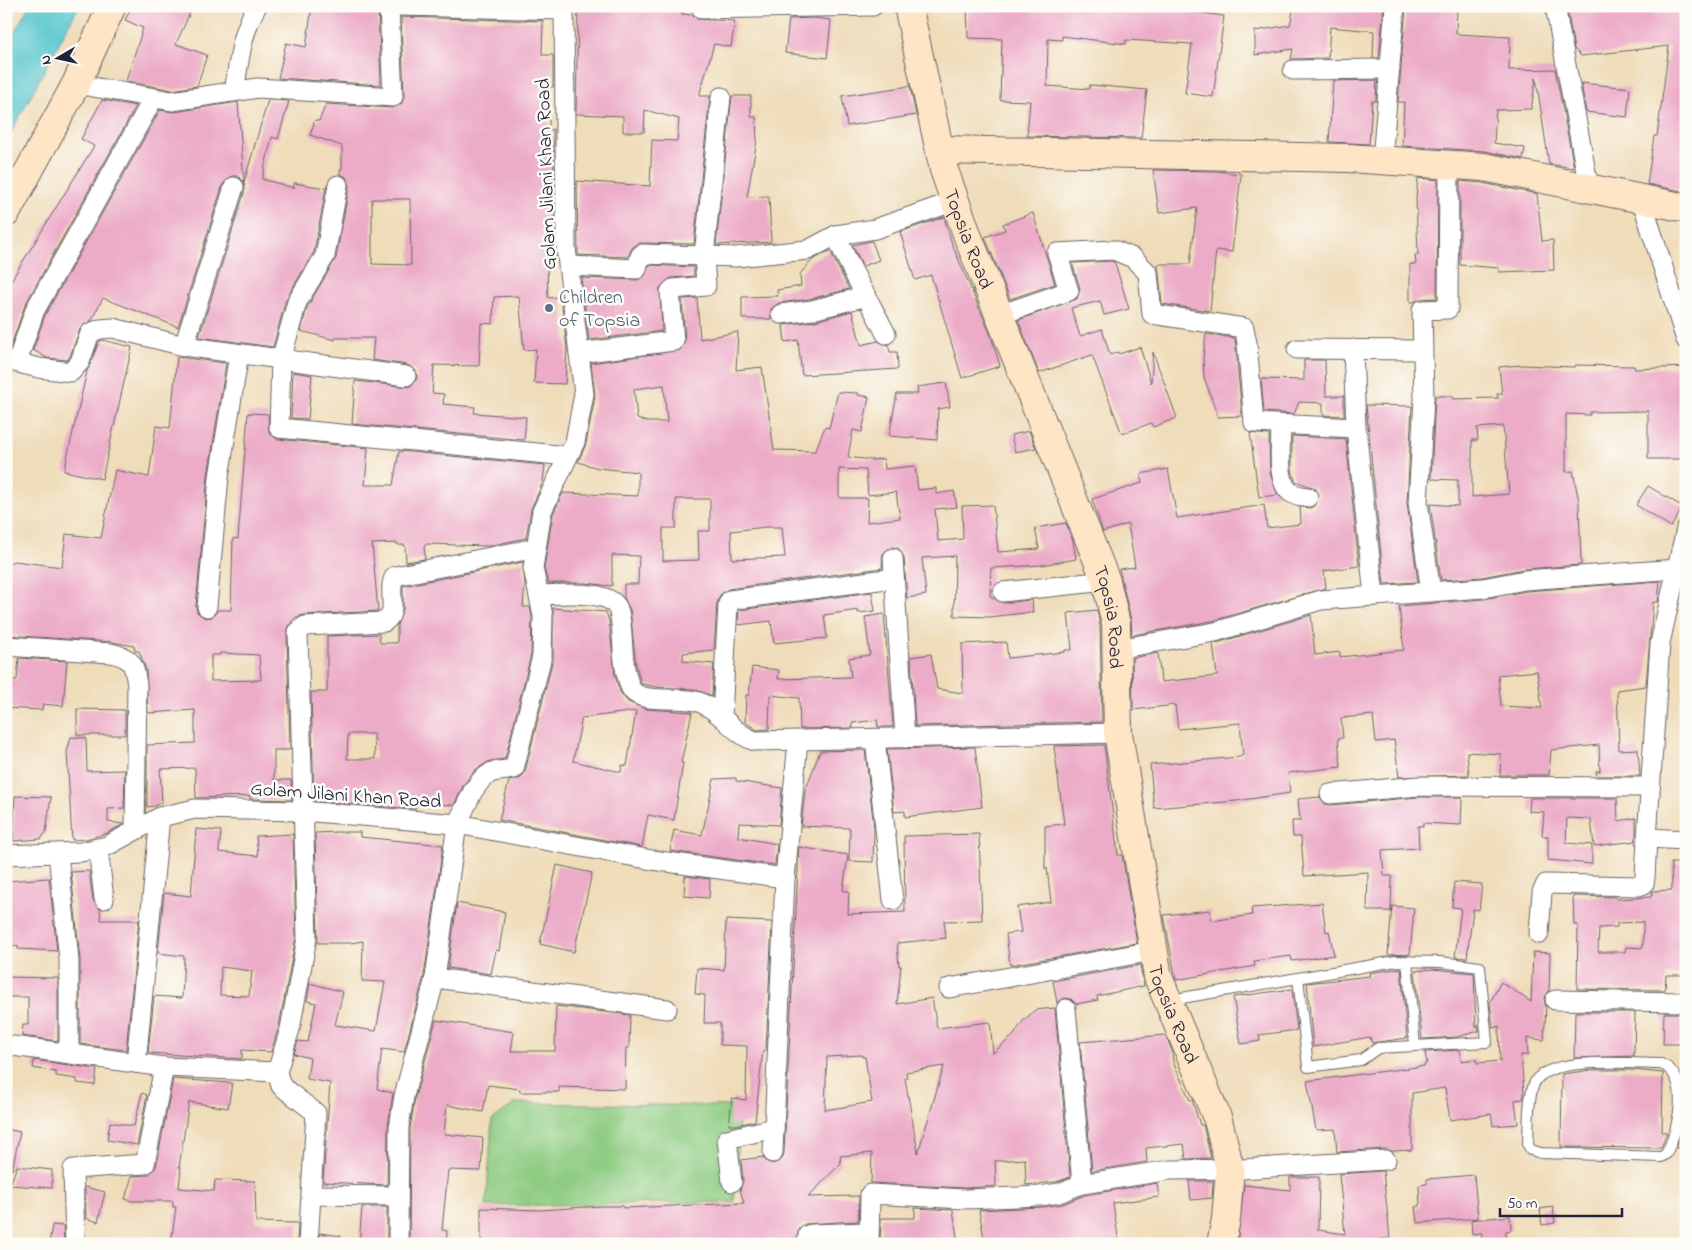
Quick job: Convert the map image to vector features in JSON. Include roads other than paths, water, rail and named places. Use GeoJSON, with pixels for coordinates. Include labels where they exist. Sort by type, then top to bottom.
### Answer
{"type":"FeatureCollection","features":[{"type":"Feature","properties":{"kind":"street"},"geometry":{"type":"LineString","coordinates":[[6,213],[76,84],[112,6]]}},
{"type":"Feature","properties":{"kind":"street"},"geometry":{"type":"LineString","coordinates":[[234,92],[241,42],[257,6]]}},
{"type":"Feature","properties":{"kind":"street"},"geometry":{"type":"LineString","coordinates":[[76,84],[152,99],[172,101],[258,88],[393,97],[389,6]]}},
{"type":"Feature","properties":{"kind":"street"},"geometry":{"type":"LineString","coordinates":[[401,6],[564,8]]}},
{"type":"Feature","properties":{"kind":"street"},"geometry":{"type":"LineString","coordinates":[[702,9],[873,6]]}},
{"type":"Feature","properties":{"kind":"street","name":"Topsia Road"},"geometry":{"type":"LineString","coordinates":[[908,6],[940,150],[955,200],[1106,581],[1116,624],[1118,649],[1118,733],[1158,977],[1218,1120],[1230,1169],[1226,1219],[1221,1244]]}},
{"type":"Feature","properties":{"kind":"street"},"geometry":{"type":"LineString","coordinates":[[1382,160],[1396,6]]}},
{"type":"Feature","properties":{"kind":"street"},"geometry":{"type":"LineString","coordinates":[[1555,6],[1589,188]]}},
{"type":"Feature","properties":{"kind":"street","name":"Golam Jilani Khan Road"},"geometry":{"type":"LineString","coordinates":[[6,855],[81,852],[107,846],[160,818],[195,809],[302,811],[457,824],[473,791],[482,778],[492,772],[514,769],[542,656],[543,616],[533,568],[542,511],[575,442],[584,394],[566,248],[564,8]]}},
{"type":"Feature","properties":{"kind":"street"},"geometry":{"type":"LineString","coordinates":[[1293,70],[1390,69]]}},
{"type":"Feature","properties":{"kind":"street"},"geometry":{"type":"LineString","coordinates":[[579,353],[674,341],[670,292],[674,289],[706,286],[704,255],[721,97]]}},
{"type":"Feature","properties":{"kind":"street"},"geometry":{"type":"LineString","coordinates":[[152,99],[35,310],[12,361],[39,368],[71,372],[80,362],[90,333],[100,328],[113,328],[184,346],[406,376]]}},
{"type":"Feature","properties":{"kind":"street"},"geometry":{"type":"LineString","coordinates":[[940,150],[1382,160],[1484,167],[1686,208]]}},
{"type":"Feature","properties":{"kind":"street"},"geometry":{"type":"LineString","coordinates":[[1430,592],[1418,503],[1424,399],[1422,310],[1448,309],[1449,165]]}},
{"type":"Feature","properties":{"kind":"street"},"geometry":{"type":"LineString","coordinates":[[338,185],[324,256],[297,302],[281,360],[278,428],[568,456]]}},
{"type":"Feature","properties":{"kind":"street"},"geometry":{"type":"LineString","coordinates":[[184,346],[234,187]]}},
{"type":"Feature","properties":{"kind":"street"},"geometry":{"type":"LineString","coordinates":[[1640,198],[1686,340]]}},
{"type":"Feature","properties":{"kind":"street"},"geometry":{"type":"LineString","coordinates":[[569,266],[637,268],[642,254],[704,255],[736,258],[808,250],[836,235],[875,229],[955,200]]}},
{"type":"Feature","properties":{"kind":"street"},"geometry":{"type":"LineString","coordinates":[[836,235],[851,270],[868,296],[886,334]]}},
{"type":"Feature","properties":{"kind":"street"},"geometry":{"type":"LineString","coordinates":[[999,315],[1069,291],[1056,252],[1114,250],[1134,258],[1148,273],[1152,314],[1244,328],[1254,423],[1356,428]]}},
{"type":"Feature","properties":{"kind":"street"},"geometry":{"type":"LineString","coordinates":[[781,314],[812,310],[868,296]]}},
{"type":"Feature","properties":{"kind":"street"},"geometry":{"type":"LineString","coordinates":[[1297,349],[1422,350]]}},
{"type":"Feature","properties":{"kind":"street"},"geometry":{"type":"LineString","coordinates":[[1353,349],[1356,428],[1374,596]]}},
{"type":"Feature","properties":{"kind":"street"},"geometry":{"type":"LineString","coordinates":[[207,607],[219,477],[239,354]]}},
{"type":"Feature","properties":{"kind":"street"},"geometry":{"type":"LineString","coordinates":[[1281,425],[1281,474],[1284,488],[1291,494],[1308,497]]}},
{"type":"Feature","properties":{"kind":"street"},"geometry":{"type":"LineString","coordinates":[[1539,934],[1542,892],[1546,884],[1639,886],[1644,884],[1646,878],[1660,643],[1686,529]]}},
{"type":"Feature","properties":{"kind":"street"},"geometry":{"type":"LineString","coordinates":[[308,1244],[316,1113],[281,1086],[277,1072],[290,1029],[307,938],[297,638],[300,628],[305,626],[384,622],[391,613],[392,581],[395,576],[536,548]]}},
{"type":"Feature","properties":{"kind":"street"},"geometry":{"type":"LineString","coordinates":[[893,558],[905,738]]}},
{"type":"Feature","properties":{"kind":"street"},"geometry":{"type":"LineString","coordinates":[[1118,649],[1215,632],[1321,600],[1483,588],[1525,580],[1677,569]]}},
{"type":"Feature","properties":{"kind":"street"},"geometry":{"type":"LineString","coordinates":[[722,717],[727,652],[728,604],[730,600],[894,578]]}},
{"type":"Feature","properties":{"kind":"street"},"geometry":{"type":"LineString","coordinates":[[1002,592],[1106,581]]}},
{"type":"Feature","properties":{"kind":"street"},"geometry":{"type":"LineString","coordinates":[[539,595],[590,594],[603,596],[614,602],[619,611],[624,666],[630,686],[636,694],[648,698],[684,699],[700,702],[722,717],[742,737],[755,741],[1118,733]]}},
{"type":"Feature","properties":{"kind":"street"},"geometry":{"type":"LineString","coordinates":[[6,646],[111,653],[126,656],[132,663],[137,685],[135,830]]}},
{"type":"Feature","properties":{"kind":"street"},"geometry":{"type":"LineString","coordinates":[[875,739],[893,900]]}},
{"type":"Feature","properties":{"kind":"street"},"geometry":{"type":"LineString","coordinates":[[772,1153],[785,878],[798,740]]}},
{"type":"Feature","properties":{"kind":"street"},"geometry":{"type":"LineString","coordinates":[[1330,794],[1419,786],[1650,787]]}},
{"type":"Feature","properties":{"kind":"street"},"geometry":{"type":"LineString","coordinates":[[136,1063],[160,818]]}},
{"type":"Feature","properties":{"kind":"street"},"geometry":{"type":"LineString","coordinates":[[398,1244],[396,1196],[398,1127],[402,1104],[435,978],[457,824],[652,860],[785,878]]}},
{"type":"Feature","properties":{"kind":"street"},"geometry":{"type":"LineString","coordinates":[[1647,838],[1686,840]]}},
{"type":"Feature","properties":{"kind":"street"},"geometry":{"type":"LineString","coordinates":[[98,848],[104,899]]}},
{"type":"Feature","properties":{"kind":"street"},"geometry":{"type":"LineString","coordinates":[[58,853],[69,960],[69,1054]]}},
{"type":"Feature","properties":{"kind":"street"},"geometry":{"type":"LineString","coordinates":[[949,988],[1153,951]]}},
{"type":"Feature","properties":{"kind":"street"},"geometry":{"type":"LineString","coordinates":[[435,978],[667,1008]]}},
{"type":"Feature","properties":{"kind":"street"},"geometry":{"type":"LineString","coordinates":[[1555,1000],[1686,1002]]}},
{"type":"Feature","properties":{"kind":"street"},"geometry":{"type":"LineString","coordinates":[[1066,1009],[1082,1184]]}},
{"type":"Feature","properties":{"kind":"street"},"geometry":{"type":"LineString","coordinates":[[6,1045],[164,1068],[277,1072]]}},
{"type":"Feature","properties":{"kind":"street"},"geometry":{"type":"LineString","coordinates":[[75,1244],[73,1170],[145,1164],[164,1068]]}},
{"type":"Feature","properties":{"kind":"street"},"geometry":{"type":"LineString","coordinates":[[732,1182],[727,1139],[774,1128]]}},
{"type":"Feature","properties":{"kind":"street"},"geometry":{"type":"LineString","coordinates":[[807,1244],[808,1236],[812,1234],[868,1238],[870,1194],[965,1198],[1040,1196],[1060,1193],[1082,1184],[1170,1170],[1230,1169],[1386,1160]]}},
{"type":"Feature","properties":{"kind":"street"},"geometry":{"type":"LineString","coordinates":[[311,1195],[396,1196]]}},
{"type":"Feature","properties":{"kind":"lane"},"geometry":{"type":"LineString","coordinates":[[1167,1000],[1396,961],[1480,967],[1487,1042],[1378,1048],[1362,1060],[1316,1068],[1308,1067],[1298,978]]}},
{"type":"Feature","properties":{"kind":"lane"},"geometry":{"type":"LineString","coordinates":[[1407,961],[1414,1046]]}},
{"type":"Feature","properties":{"kind":"lane"},"geometry":{"type":"LineString","coordinates":[[1661,1064],[1670,1067],[1675,1074],[1682,1094],[1684,1113],[1668,1149],[1661,1157],[1542,1153],[1531,1150],[1528,1145],[1534,1084],[1545,1072],[1557,1067],[1568,1065],[1661,1064]]}},
{"type":"Feature","properties":{"kind":"water"},"geometry":{"type":"Polygon","coordinates":[[[29,6],[79,6],[6,142],[6,47],[29,6]]]}},
{"type":"Feature","properties":{"kind":"place","name":"Children of Topsia"},"geometry":{"type":"Point","coordinates":[549,308]}}]}
